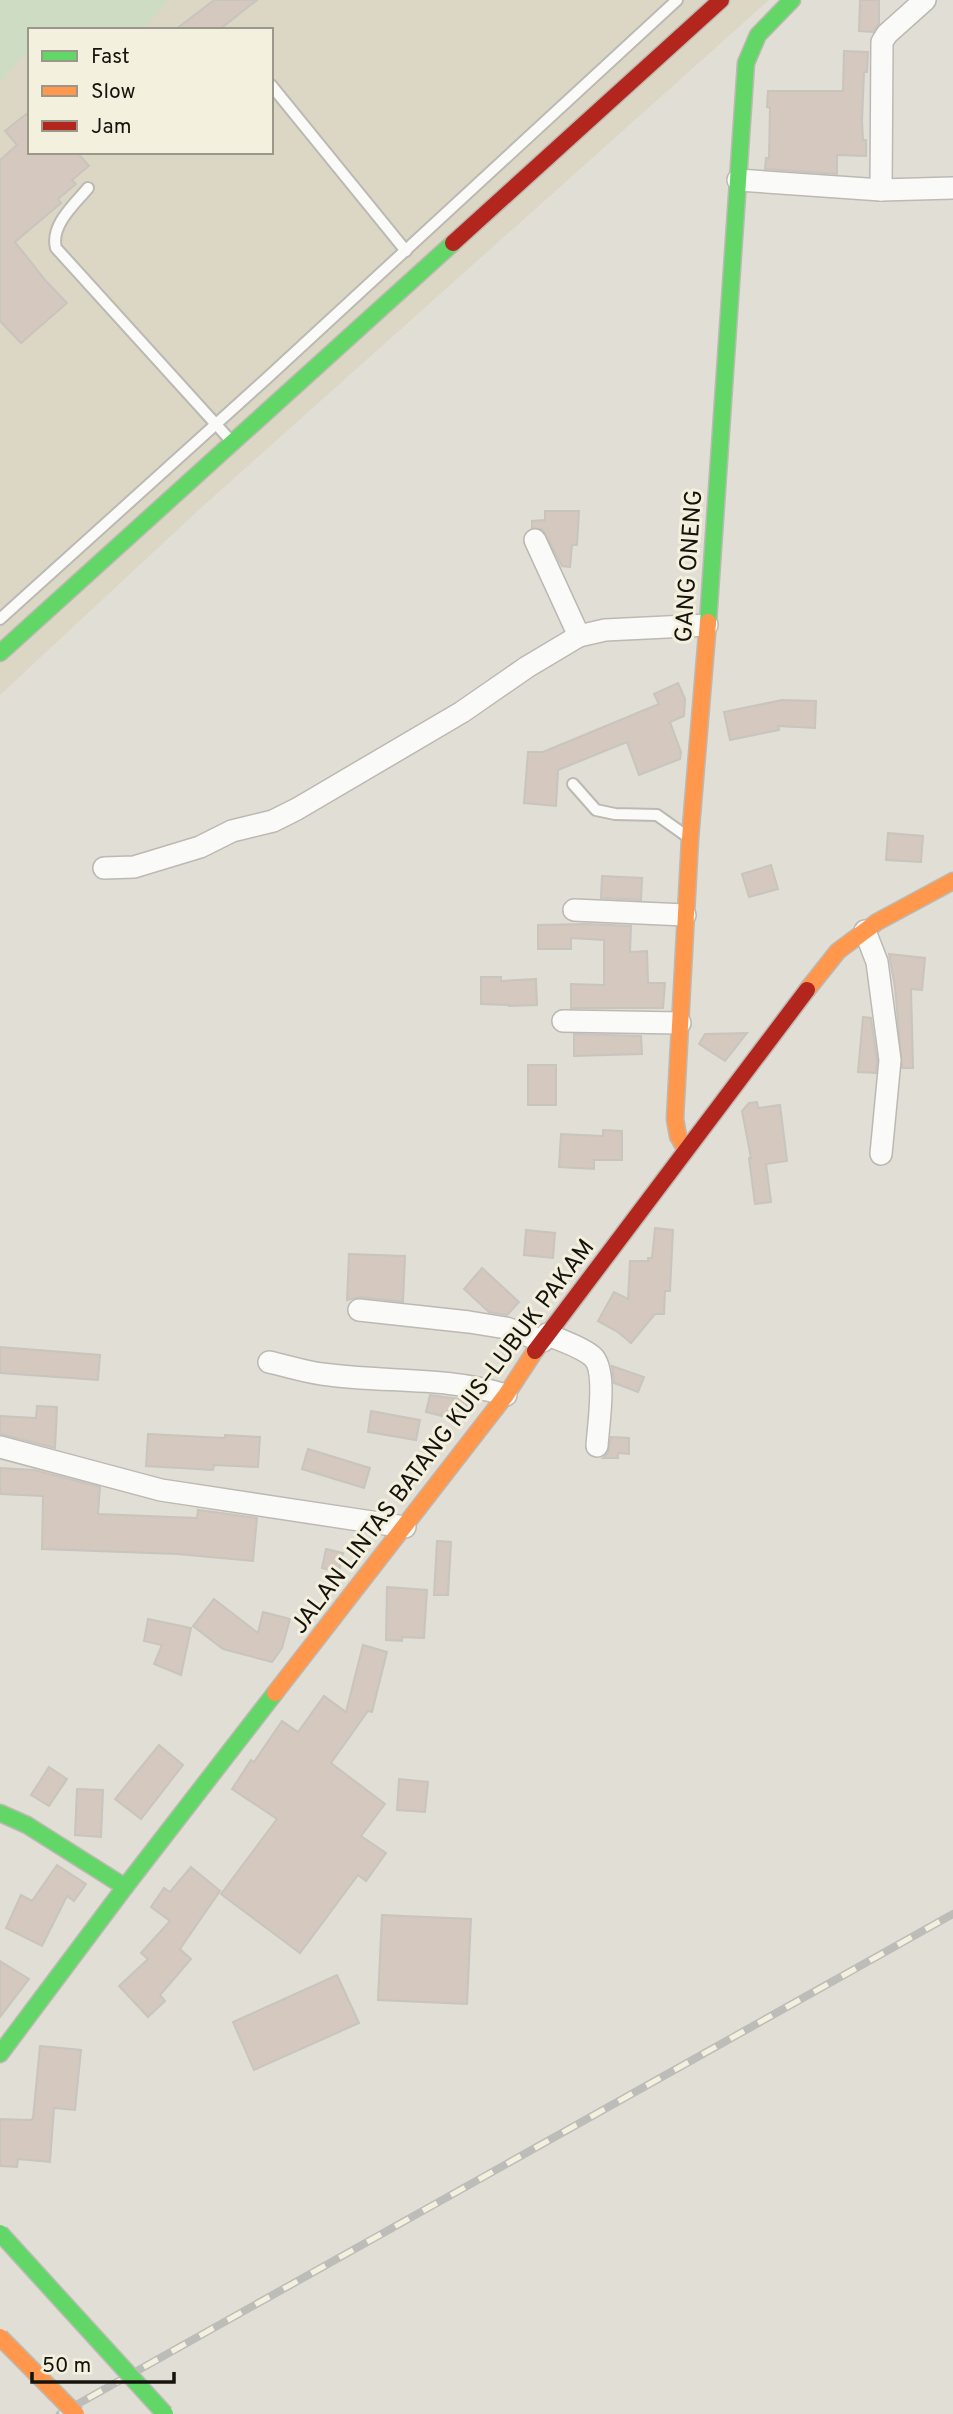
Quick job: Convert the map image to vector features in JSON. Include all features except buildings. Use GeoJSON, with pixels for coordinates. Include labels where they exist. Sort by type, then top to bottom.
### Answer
{"type":"FeatureCollection","features":[{"type":"Feature","properties":{"kind":"main road"},"geometry":{"type":"LineString","coordinates":[[0,653],[721,0]]}},
{"type":"Feature","properties":{"kind":"main road","name":"GANG ONENG"},"geometry":{"type":"LineString","coordinates":[[686,1150],[678,1136],[675,1119],[685,915],[746,63],[760,30],[792,0]]}},
{"type":"Feature","properties":{"kind":"main road","name":"JALAN LINTAS BATANG KUIS–LUBUK PAKAM"},"geometry":{"type":"LineString","coordinates":[[0,2054],[125,1887],[506,1395],[545,1338],[838,951],[877,922],[953,881]]}},
{"type":"Feature","properties":{"kind":"main road"},"geometry":{"type":"LineString","coordinates":[[0,1814],[27,1825],[125,1887]]}},
{"type":"Feature","properties":{"kind":"main road"},"geometry":{"type":"LineString","coordinates":[[0,2233],[166,2414]]}},
{"type":"Feature","properties":{"kind":"main road"},"geometry":{"type":"LineString","coordinates":[[0,2337],[76,2414]]}},
{"type":"Feature","properties":{"kind":"street"},"geometry":{"type":"LineString","coordinates":[[881,190],[882,42],[887,34],[925,0]]}},
{"type":"Feature","properties":{"kind":"street"},"geometry":{"type":"LineString","coordinates":[[738,180],[881,190],[953,188]]}},
{"type":"Feature","properties":{"kind":"street"},"geometry":{"type":"LineString","coordinates":[[535,540],[579,636]]}},
{"type":"Feature","properties":{"kind":"street"},"geometry":{"type":"LineString","coordinates":[[104,867],[134,867],[200,847],[232,831],[272,821],[297,809],[462,712],[527,667],[579,636],[605,630],[707,625]]}},
{"type":"Feature","properties":{"kind":"street"},"geometry":{"type":"LineString","coordinates":[[574,911],[685,915]]}},
{"type":"Feature","properties":{"kind":"street"},"geometry":{"type":"LineString","coordinates":[[865,931],[877,962],[890,1060],[881,1154]]}},
{"type":"Feature","properties":{"kind":"street"},"geometry":{"type":"LineString","coordinates":[[563,1021],[680,1023]]}},
{"type":"Feature","properties":{"kind":"street"},"geometry":{"type":"LineString","coordinates":[[359,1310],[506,1328],[545,1338],[591,1355],[598,1363],[601,1378],[597,1446]]}},
{"type":"Feature","properties":{"kind":"street"},"geometry":{"type":"LineString","coordinates":[[269,1362],[323,1374],[427,1381],[485,1388],[506,1395]]}},
{"type":"Feature","properties":{"kind":"street"},"geometry":{"type":"LineString","coordinates":[[0,1447],[161,1490],[404,1527]]}},
{"type":"Feature","properties":{"kind":"lane"},"geometry":{"type":"LineString","coordinates":[[0,619],[406,251],[677,0]]}},
{"type":"Feature","properties":{"kind":"lane"},"geometry":{"type":"LineString","coordinates":[[273,87],[406,251]]}},
{"type":"Feature","properties":{"kind":"lane"},"geometry":{"type":"LineString","coordinates":[[88,188],[60,223],[55,233],[56,248],[233,443]]}},
{"type":"Feature","properties":{"kind":"lane"},"geometry":{"type":"LineString","coordinates":[[573,784],[596,810],[615,814],[657,815],[690,839]]}},
{"type":"Feature","properties":{"kind":"shaded area"},"geometry":{"type":"Polygon","coordinates":[[[0,0],[769,0],[202,507],[0,695],[0,0]]]}},
{"type":"Feature","properties":{"kind":"green space"},"geometry":{"type":"Polygon","coordinates":[[[0,0],[168,0],[145,28],[28,28],[28,51],[0,82],[0,0]]]}},
{"type":"Feature","properties":{"kind":"railway"},"geometry":{"type":"LineString","coordinates":[[60,2414],[953,1914]]}},
{"type":"Feature","properties":{"kind":"traffic: fast"},"geometry":{"type":"LineString","coordinates":[[708,622],[746,63],[758,35],[792,0]]}},
{"type":"Feature","properties":{"kind":"traffic: fast"},"geometry":{"type":"LineString","coordinates":[[0,653],[453,243]]}},
{"type":"Feature","properties":{"kind":"traffic: fast"},"geometry":{"type":"LineString","coordinates":[[0,2054],[275,1693]]}},
{"type":"Feature","properties":{"kind":"traffic: fast"},"geometry":{"type":"LineString","coordinates":[[0,1813],[27,1825],[125,1887]]}},
{"type":"Feature","properties":{"kind":"traffic: fast"},"geometry":{"type":"LineString","coordinates":[[0,2233],[165,2414]]}},
{"type":"Feature","properties":{"kind":"traffic: slow"},"geometry":{"type":"LineString","coordinates":[[686,1150],[678,1136],[675,1119],[690,839],[708,622]]}},
{"type":"Feature","properties":{"kind":"traffic: slow"},"geometry":{"type":"LineString","coordinates":[[807,990],[838,951],[877,922],[953,881]]}},
{"type":"Feature","properties":{"kind":"traffic: slow"},"geometry":{"type":"LineString","coordinates":[[275,1693],[506,1395],[535,1351]]}},
{"type":"Feature","properties":{"kind":"traffic: slow"},"geometry":{"type":"LineString","coordinates":[[0,2337],[76,2414]]}},
{"type":"Feature","properties":{"kind":"traffic: jam"},"geometry":{"type":"LineString","coordinates":[[453,243],[721,0]]}},
{"type":"Feature","properties":{"kind":"traffic: jam"},"geometry":{"type":"LineString","coordinates":[[535,1351],[807,990]]}}]}
